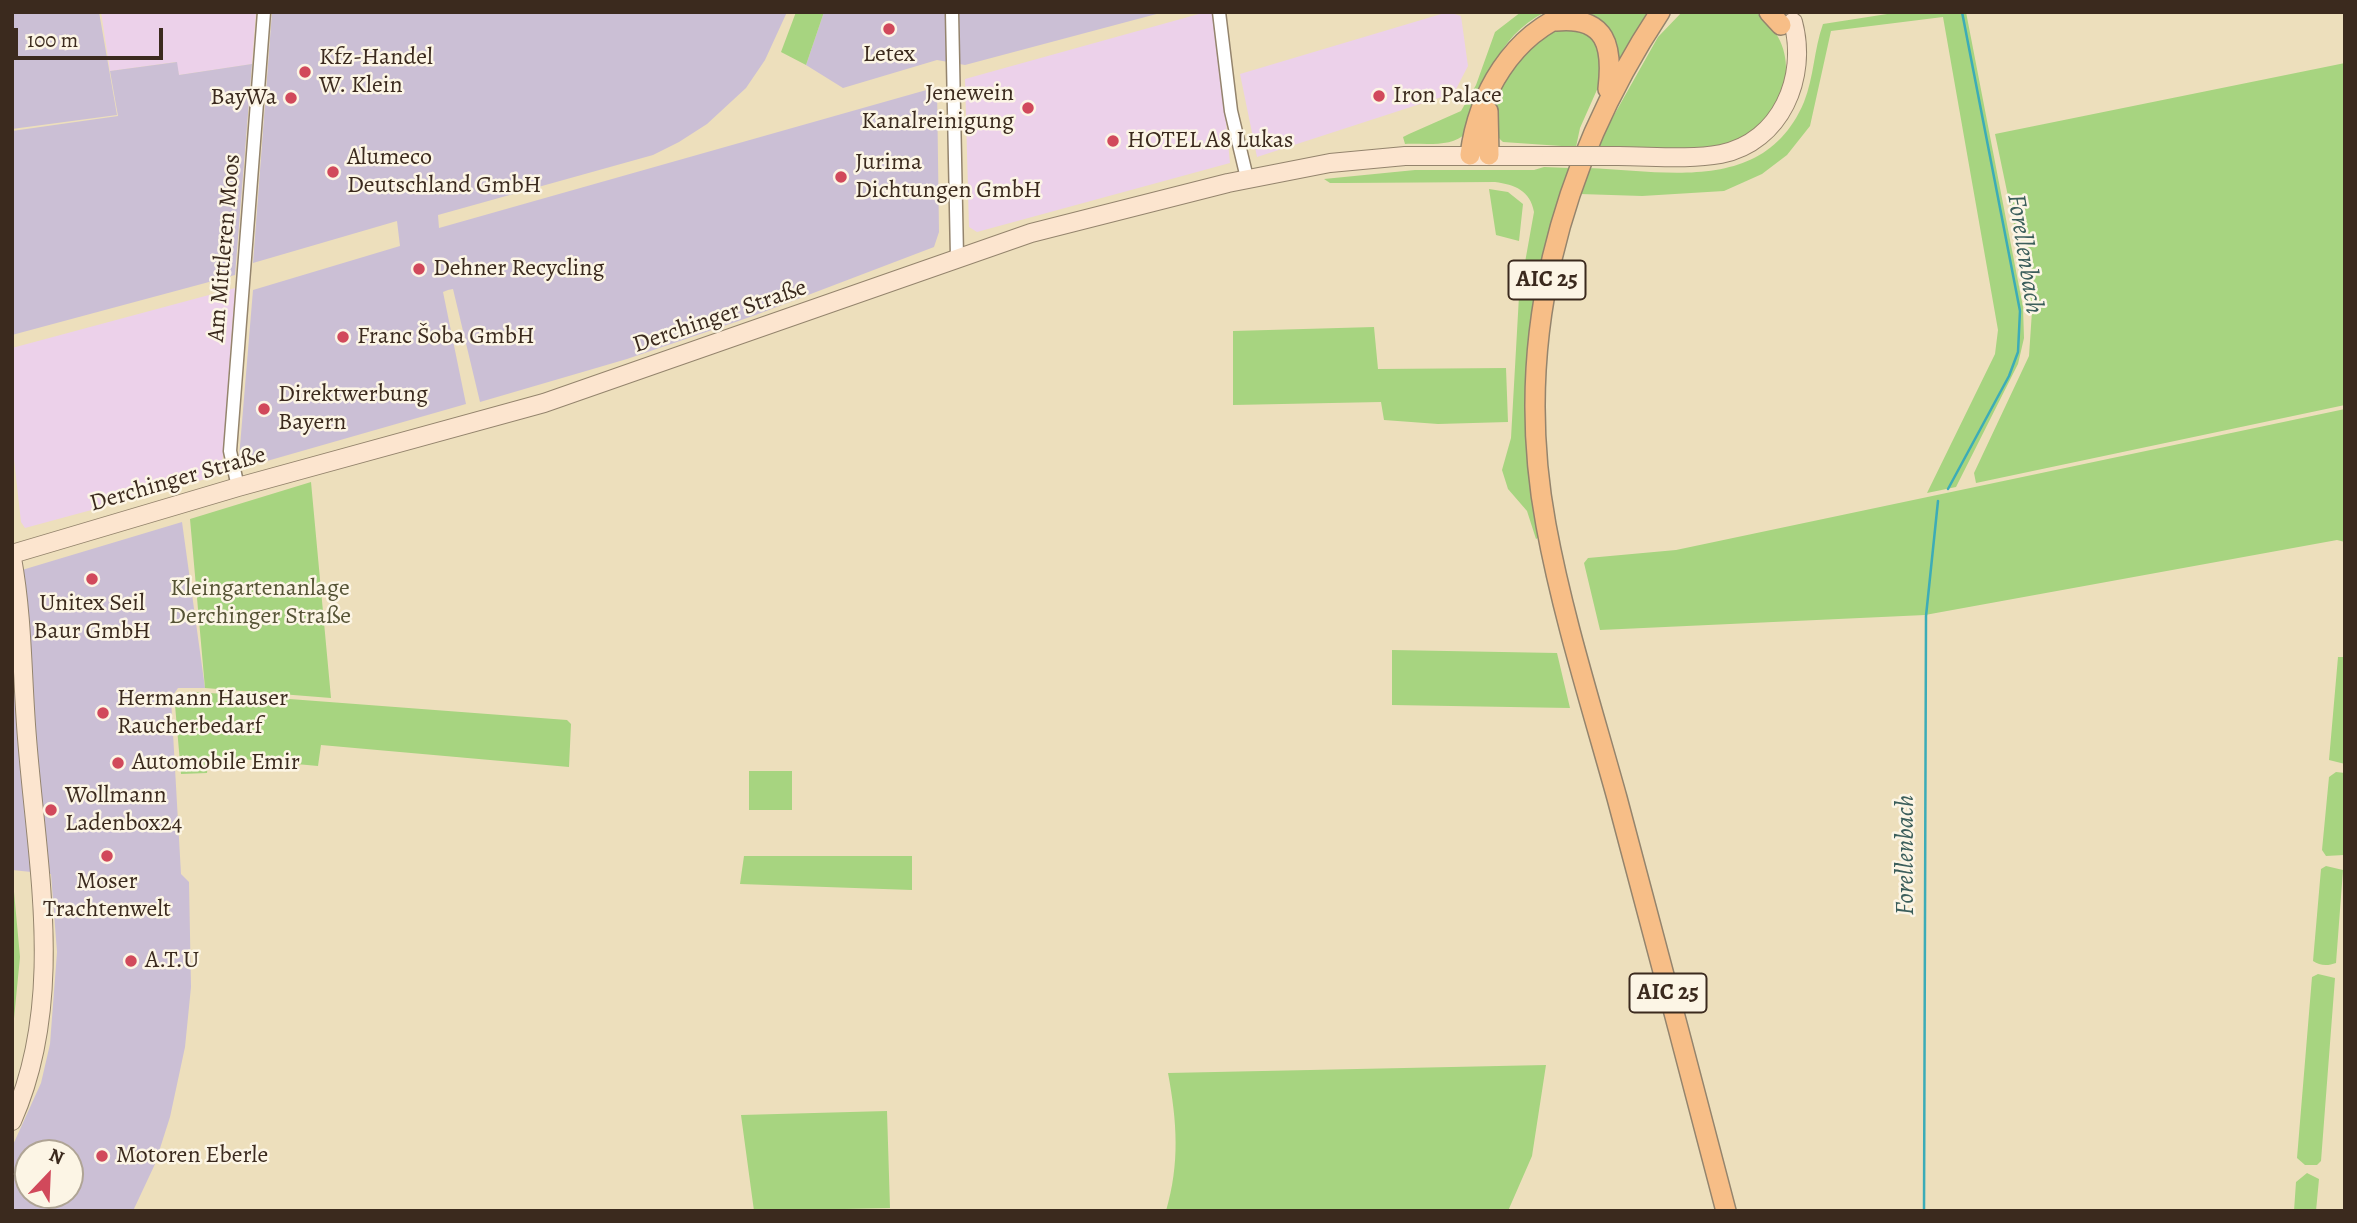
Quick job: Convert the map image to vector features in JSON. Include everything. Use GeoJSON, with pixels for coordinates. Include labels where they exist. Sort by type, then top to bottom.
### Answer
{"type":"FeatureCollection","features":[{"type":"Feature","properties":{"kind":"main road"},"geometry":{"type":"LineString","coordinates":[[1480,155],[1488,99],[1509,57],[1521,42],[1572,12]]}},
{"type":"Feature","properties":{"kind":"main road","name":"AIC 25"},"geometry":{"type":"LineString","coordinates":[[1660,12],[1607,99],[1568,193],[1545,292],[1538,374],[1536,445],[1546,524],[1572,635],[1726,1211]]}},
{"type":"Feature","properties":{"kind":"main road"},"geometry":{"type":"LineString","coordinates":[[1646,33],[1671,12]]}},
{"type":"Feature","properties":{"kind":"main road","name":"Derchinger Straße"},"geometry":{"type":"LineString","coordinates":[[12,556],[237,487],[544,403],[1031,233],[1247,178],[1348,161],[1448,155],[1694,157],[1721,154],[1746,145],[1779,116],[1790,94],[1796,65],[1783,18]]}},
{"type":"Feature","properties":{"kind":"main road"},"geometry":{"type":"LineString","coordinates":[[1552,22],[1583,22],[1605,39],[1612,58],[1607,99]]}},
{"type":"Feature","properties":{"kind":"main road"},"geometry":{"type":"LineString","coordinates":[[12,556],[22,637],[27,739],[44,952],[36,1045],[12,1121]]}},
{"type":"Feature","properties":{"kind":"main road"},"geometry":{"type":"LineString","coordinates":[[12,694],[29,855],[34,953],[33,1004],[27,1049],[12,1097]]}},
{"type":"Feature","properties":{"kind":"street","name":"Am Mittleren Moos"},"geometry":{"type":"LineString","coordinates":[[237,487],[230,451],[264,12]]}},
{"type":"Feature","properties":{"kind":"street"},"geometry":{"type":"LineString","coordinates":[[952,12],[957,257]]}},
{"type":"Feature","properties":{"kind":"street"},"geometry":{"type":"LineString","coordinates":[[1219,12],[1231,111],[1247,178]]}},
{"type":"Feature","properties":{"kind":"shaded area"},"geometry":{"type":"Polygon","coordinates":[[[12,12],[99,12],[117,115],[12,129],[12,12]]]}},
{"type":"Feature","properties":{"kind":"shaded area"},"geometry":{"type":"Polygon","coordinates":[[[101,12],[256,12],[252,64],[179,75],[176,62],[110,71],[101,12]]]}},
{"type":"Feature","properties":{"kind":"shaded area"},"geometry":{"type":"Polygon","coordinates":[[[272,12],[787,12],[765,60],[746,88],[707,124],[679,142],[653,155],[438,215],[439,228],[937,87],[939,232],[934,247],[753,316],[627,359],[480,402],[453,289],[448,290],[443,292],[466,404],[253,465],[239,458],[253,290],[400,246],[397,221],[253,263],[272,12]]]}},
{"type":"Feature","properties":{"kind":"shaded area"},"geometry":{"type":"Polygon","coordinates":[[[824,12],[1164,12],[965,65],[937,60],[843,88],[806,65],[824,12]]]}},
{"type":"Feature","properties":{"kind":"shaded area"},"geometry":{"type":"Polygon","coordinates":[[[1206,12],[1215,12],[1230,163],[977,232],[969,227],[965,79],[1206,12]]]}},
{"type":"Feature","properties":{"kind":"shaded area"},"geometry":{"type":"Polygon","coordinates":[[[1448,12],[1461,16],[1468,66],[1454,93],[1257,157],[1240,74],[1448,12]]]}},
{"type":"Feature","properties":{"kind":"shaded area"},"geometry":{"type":"Polygon","coordinates":[[[177,62],[179,75],[252,64],[235,275],[12,335],[12,131],[118,116],[110,71],[177,62]]]}},
{"type":"Feature","properties":{"kind":"shaded area"},"geometry":{"type":"Polygon","coordinates":[[[235,288],[222,468],[217,476],[25,528],[21,522],[12,441],[12,348],[235,288]]]}},
{"type":"Feature","properties":{"kind":"shaded area"},"geometry":{"type":"Polygon","coordinates":[[[182,522],[205,688],[178,688],[171,698],[181,874],[189,882],[191,987],[185,1047],[170,1117],[155,1164],[133,1211],[12,1211],[14,1143],[14,1209],[84,1209],[84,1139],[16,1139],[41,1083],[50,1044],[57,952],[51,874],[12,870],[12,573],[182,522]]]}},
{"type":"Feature","properties":{"kind":"green space"},"geometry":{"type":"Polygon","coordinates":[[[796,12],[824,12],[806,65],[781,52],[796,12]]]}},
{"type":"Feature","properties":{"kind":"green space"},"geometry":{"type":"Polygon","coordinates":[[[1521,12],[1545,12],[1528,22],[1503,49],[1486,81],[1466,133],[1446,143],[1405,144],[1403,137],[1461,111],[1476,85],[1495,32],[1521,12]]]}},
{"type":"Feature","properties":{"kind":"green space"},"geometry":{"type":"Polygon","coordinates":[[[1598,12],[1648,12],[1619,59],[1613,37],[1581,15],[1598,12]]]}},
{"type":"Feature","properties":{"kind":"green space"},"geometry":{"type":"Polygon","coordinates":[[[1682,12],[1755,12],[1762,17],[1778,37],[1786,62],[1786,75],[1777,102],[1763,122],[1745,136],[1722,144],[1670,150],[1596,147],[1658,37],[1682,12]]]}},
{"type":"Feature","properties":{"kind":"green space"},"geometry":{"type":"Polygon","coordinates":[[[1900,12],[1966,12],[2023,307],[2024,338],[2018,364],[1956,487],[1927,493],[1995,354],[1998,330],[1943,17],[1831,31],[1810,126],[1787,155],[1762,174],[1724,191],[1642,196],[1580,194],[1588,168],[1681,173],[1711,171],[1740,164],[1765,152],[1787,131],[1804,102],[1823,24],[1900,12]]]}},
{"type":"Feature","properties":{"kind":"green space"},"geometry":{"type":"Polygon","coordinates":[[[1566,26],[1596,36],[1604,74],[1580,128],[1576,147],[1503,142],[1495,130],[1494,116],[1496,100],[1503,83],[1523,52],[1534,41],[1544,33],[1566,26]]]}},
{"type":"Feature","properties":{"kind":"green space"},"geometry":{"type":"Polygon","coordinates":[[[2345,63],[2345,405],[1976,483],[1974,473],[2029,356],[2032,311],[1995,134],[2345,63]]]}},
{"type":"Feature","properties":{"kind":"green space"},"geometry":{"type":"Polygon","coordinates":[[[1544,167],[1569,168],[1543,258],[1541,536],[1536,539],[1527,511],[1508,489],[1502,470],[1511,438],[1519,296],[1534,212],[1529,198],[1515,187],[1495,182],[1330,183],[1324,179],[1415,170],[1534,170],[1544,167]]]}},
{"type":"Feature","properties":{"kind":"green space"},"geometry":{"type":"Polygon","coordinates":[[[1489,189],[1508,192],[1523,204],[1519,241],[1496,235],[1489,189]]]}},
{"type":"Feature","properties":{"kind":"green space"},"geometry":{"type":"Polygon","coordinates":[[[1374,327],[1378,369],[1506,368],[1508,422],[1438,424],[1384,420],[1381,402],[1233,405],[1233,331],[1374,327]]]}},
{"type":"Feature","properties":{"kind":"green space"},"geometry":{"type":"Polygon","coordinates":[[[2345,409],[2345,542],[2337,540],[1925,615],[1600,630],[1584,563],[1588,558],[1676,550],[2345,409]]]}},
{"type":"Feature","properties":{"kind":"green space","name":"Kleingartenanlage Derchinger Straße"},"geometry":{"type":"Polygon","coordinates":[[[311,482],[331,698],[205,688],[190,519],[311,482]]]}},
{"type":"Feature","properties":{"kind":"green space"},"geometry":{"type":"Polygon","coordinates":[[[1392,650],[1557,653],[1570,708],[1392,705],[1392,650]]]}},
{"type":"Feature","properties":{"kind":"green space"},"geometry":{"type":"Polygon","coordinates":[[[2338,657],[2345,657],[2345,764],[2329,760],[2338,657]]]}},
{"type":"Feature","properties":{"kind":"green space"},"geometry":{"type":"Polygon","coordinates":[[[197,692],[567,720],[571,724],[569,767],[321,745],[318,766],[209,756],[207,773],[181,774],[175,705],[183,694],[197,692]]]}},
{"type":"Feature","properties":{"kind":"green space"},"geometry":{"type":"Polygon","coordinates":[[[749,771],[792,771],[792,810],[749,810],[749,771]]]}},
{"type":"Feature","properties":{"kind":"green space"},"geometry":{"type":"Polygon","coordinates":[[[2336,772],[2345,773],[2344,855],[2326,856],[2322,850],[2329,777],[2336,772]]]}},
{"type":"Feature","properties":{"kind":"green space"},"geometry":{"type":"Polygon","coordinates":[[[744,856],[912,856],[912,890],[740,884],[744,856]]]}},
{"type":"Feature","properties":{"kind":"green space"},"geometry":{"type":"Polygon","coordinates":[[[2326,866],[2343,870],[2336,963],[2330,965],[2313,961],[2321,869],[2326,866]]]}},
{"type":"Feature","properties":{"kind":"green space"},"geometry":{"type":"Polygon","coordinates":[[[12,870],[20,957],[12,1039],[12,870]]]}},
{"type":"Feature","properties":{"kind":"green space"},"geometry":{"type":"Polygon","coordinates":[[[2318,974],[2335,978],[2321,1161],[2317,1165],[2305,1165],[2297,1158],[2312,977],[2318,974]]]}},
{"type":"Feature","properties":{"kind":"green space"},"geometry":{"type":"Polygon","coordinates":[[[1546,1065],[1532,1156],[1508,1211],[1166,1211],[1176,1142],[1168,1073],[1546,1065]]]}},
{"type":"Feature","properties":{"kind":"green space"},"geometry":{"type":"Polygon","coordinates":[[[887,1111],[890,1208],[754,1211],[741,1115],[887,1111]]]}},
{"type":"Feature","properties":{"kind":"green space"},"geometry":{"type":"Polygon","coordinates":[[[2307,1173],[2319,1179],[2316,1211],[2294,1211],[2296,1182],[2307,1173]]]}},
{"type":"Feature","properties":{"kind":"waterway","name":"Forellenbach"},"geometry":{"type":"LineString","coordinates":[[1948,489],[2009,376],[2018,352],[2020,311],[1962,12]]}},
{"type":"Feature","properties":{"kind":"waterway","name":"Forellenbach"},"geometry":{"type":"LineString","coordinates":[[1924,1211],[1926,616],[1938,501]]}},
{"type":"Feature","properties":{"kind":"place","name":"Letex"},"geometry":{"type":"Point","coordinates":[889,29]}},
{"type":"Feature","properties":{"kind":"place","name":"Kfz-Handel W. Klein"},"geometry":{"type":"Point","coordinates":[305,72]}},
{"type":"Feature","properties":{"kind":"place","name":"Iron Palace"},"geometry":{"type":"Point","coordinates":[1379,96]}},
{"type":"Feature","properties":{"kind":"place","name":"BayWa"},"geometry":{"type":"Point","coordinates":[291,98]}},
{"type":"Feature","properties":{"kind":"place","name":"Jenewein Kanalreinigung"},"geometry":{"type":"Point","coordinates":[1028,108]}},
{"type":"Feature","properties":{"kind":"place","name":"HOTEL A8 Lukas"},"geometry":{"type":"Point","coordinates":[1113,141]}},
{"type":"Feature","properties":{"kind":"place","name":"Alumeco Deutschland GmbH"},"geometry":{"type":"Point","coordinates":[333,172]}},
{"type":"Feature","properties":{"kind":"place","name":"Jurima Dichtungen GmbH"},"geometry":{"type":"Point","coordinates":[841,177]}},
{"type":"Feature","properties":{"kind":"place","name":"Dehner Recycling"},"geometry":{"type":"Point","coordinates":[419,269]}},
{"type":"Feature","properties":{"kind":"place","name":"Franc Šoba GmbH"},"geometry":{"type":"Point","coordinates":[343,337]}},
{"type":"Feature","properties":{"kind":"place","name":"Direktwerbung Bayern"},"geometry":{"type":"Point","coordinates":[264,409]}},
{"type":"Feature","properties":{"kind":"place","name":"Unitex Seil Baur GmbH"},"geometry":{"type":"Point","coordinates":[92,579]}},
{"type":"Feature","properties":{"kind":"place","name":"Hermann Hauser Raucherbedarf"},"geometry":{"type":"Point","coordinates":[103,713]}},
{"type":"Feature","properties":{"kind":"place","name":"Automobile Emir"},"geometry":{"type":"Point","coordinates":[118,763]}},
{"type":"Feature","properties":{"kind":"place","name":"Wollmann Ladenbox24"},"geometry":{"type":"Point","coordinates":[51,810]}},
{"type":"Feature","properties":{"kind":"place","name":"Moser Trachtenwelt"},"geometry":{"type":"Point","coordinates":[107,856]}},
{"type":"Feature","properties":{"kind":"place","name":"A.T.U"},"geometry":{"type":"Point","coordinates":[131,961]}},
{"type":"Feature","properties":{"kind":"place","name":"Motoren Eberle"},"geometry":{"type":"Point","coordinates":[102,1156]}}]}
